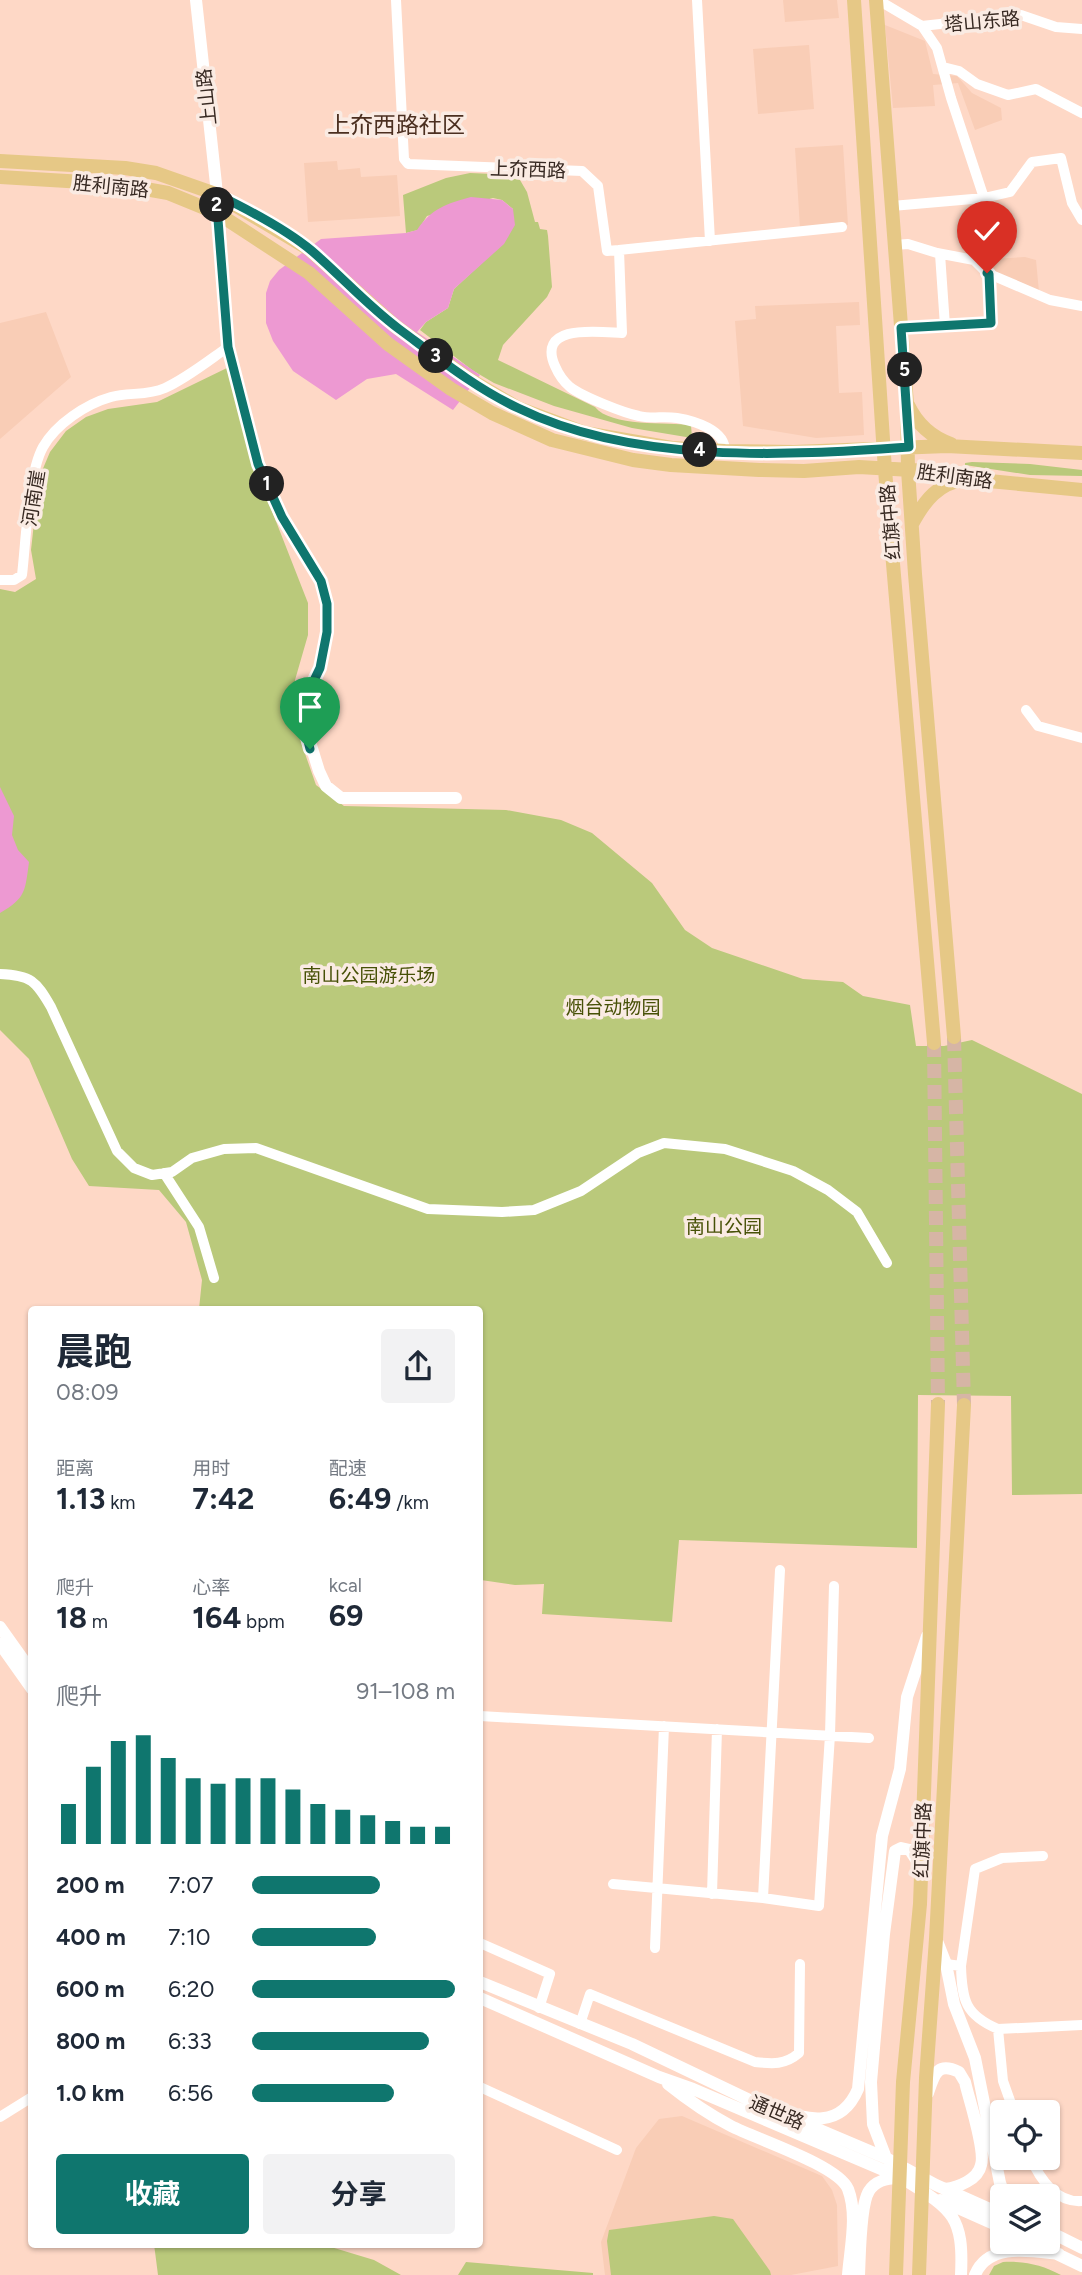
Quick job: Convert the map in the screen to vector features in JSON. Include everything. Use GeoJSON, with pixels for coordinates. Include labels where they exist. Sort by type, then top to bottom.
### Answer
{"type":"FeatureCollection","features":[{"type":"Feature","properties":{"kind":"main road","name":"上山路"},"geometry":{"type":"LineString","coordinates":[[196,0],[216,194],[223,217],[228,347],[258,464],[282,517],[321,581],[327,604],[327,632],[320,668],[301,713],[318,771],[335,795],[346,800],[456,798]]}},
{"type":"Feature","properties":{"kind":"main road","name":"红旗中路"},"geometry":{"type":"LineString","coordinates":[[853,0],[885,470],[934,1043]]}},
{"type":"Feature","properties":{"kind":"main road","name":"红旗中路"},"geometry":{"type":"LineString","coordinates":[[877,0],[907,404],[911,525],[954,1037]]}},
{"type":"Feature","properties":{"kind":"main road","name":"胜利南路"},"geometry":{"type":"LineString","coordinates":[[0,161],[125,168],[156,173],[216,194],[309,249],[395,326],[467,378],[518,408],[585,433],[672,448],[725,451],[794,452],[963,447],[1082,453]]}},
{"type":"Feature","properties":{"kind":"main road","name":"胜利南路"},"geometry":{"type":"LineString","coordinates":[[0,177],[117,184],[168,193],[223,217],[309,273],[388,344],[451,389],[492,413],[552,440],[633,460],[681,466],[804,471],[859,467],[946,472],[974,478],[1082,490]]}},
{"type":"Feature","properties":{"kind":"main road"},"geometry":{"type":"LineString","coordinates":[[907,404],[916,421],[929,433],[939,440],[963,447]]}},
{"type":"Feature","properties":{"kind":"main road"},"geometry":{"type":"LineString","coordinates":[[911,525],[934,492],[952,481],[974,478]]}},
{"type":"Feature","properties":{"kind":"main road","name":"红旗中路"},"geometry":{"type":"LineString","coordinates":[[896,2275],[903,2082],[920,1905],[938,1404]]}},
{"type":"Feature","properties":{"kind":"main road","name":"红旗中路"},"geometry":{"type":"LineString","coordinates":[[919,2275],[926,2097],[964,1405]]}},
{"type":"Feature","properties":{"kind":"main road"},"geometry":{"type":"LineString","coordinates":[[760,2105],[807,2118],[828,2118],[841,2114],[858,2089],[882,1836],[900,1769],[907,1697],[931,1622]]}},
{"type":"Feature","properties":{"kind":"main road"},"geometry":{"type":"LineString","coordinates":[[0,1626],[28,1666]]}},
{"type":"Feature","properties":{"kind":"main road"},"geometry":{"type":"LineString","coordinates":[[0,1644],[28,1683]]}},
{"type":"Feature","properties":{"kind":"main road"},"geometry":{"type":"LineString","coordinates":[[886,2158],[873,2124],[871,2081],[891,1871],[894,1854],[899,1848],[908,1848],[915,1856],[920,1905]]}},
{"type":"Feature","properties":{"kind":"main road"},"geometry":{"type":"LineString","coordinates":[[936,1939],[946,1964],[954,2004],[975,2058],[1000,2184]]}},
{"type":"Feature","properties":{"kind":"main road","name":"通世路"},"geometry":{"type":"LineString","coordinates":[[483,1983],[632,2044],[760,2105],[886,2158],[990,2209]]}},
{"type":"Feature","properties":{"kind":"main road"},"geometry":{"type":"LineString","coordinates":[[483,1999],[659,2077],[902,2178],[930,2196],[990,2222]]}},
{"type":"Feature","properties":{"kind":"main road"},"geometry":{"type":"LineString","coordinates":[[926,2097],[936,2072],[947,2068],[959,2072],[965,2082],[981,2148],[980,2170],[956,2187],[945,2189]]}},
{"type":"Feature","properties":{"kind":"main road"},"geometry":{"type":"LineString","coordinates":[[659,2077],[696,2107],[842,2179],[848,2190],[852,2210],[848,2275]]}},
{"type":"Feature","properties":{"kind":"main road"},"geometry":{"type":"LineString","coordinates":[[859,2275],[865,2203],[869,2191],[884,2180],[902,2178]]}},
{"type":"Feature","properties":{"kind":"main road"},"geometry":{"type":"LineString","coordinates":[[930,2196],[957,2221],[962,2243],[961,2275]]}},
{"type":"Feature","properties":{"kind":"main road"},"geometry":{"type":"LineString","coordinates":[[1060,2237],[1082,2248]]}},
{"type":"Feature","properties":{"kind":"main road"},"geometry":{"type":"LineString","coordinates":[[975,2275],[984,2262],[997,2254]]}},
{"type":"Feature","properties":{"kind":"main road"},"geometry":{"type":"LineString","coordinates":[[1059,2254],[1082,2266]]}},
{"type":"Feature","properties":{"kind":"street","name":"上夼西路"},"geometry":{"type":"LineString","coordinates":[[396,0],[404,159],[408,164],[582,172],[598,186],[607,251],[620,250]]}},
{"type":"Feature","properties":{"kind":"street"},"geometry":{"type":"LineString","coordinates":[[697,0],[710,241]]}},
{"type":"Feature","properties":{"kind":"street"},"geometry":{"type":"LineString","coordinates":[[877,0],[922,26],[937,48],[985,198]]}},
{"type":"Feature","properties":{"kind":"street","name":"塔山东路"},"geometry":{"type":"LineString","coordinates":[[922,26],[1021,15],[1056,27],[1082,29]]}},
{"type":"Feature","properties":{"kind":"street"},"geometry":{"type":"LineString","coordinates":[[943,67],[959,71],[977,84],[1008,95],[1036,89],[1082,113]]}},
{"type":"Feature","properties":{"kind":"street"},"geometry":{"type":"LineString","coordinates":[[892,206],[985,198],[1010,192],[1032,162],[1061,158],[1072,203],[1082,220]]}},
{"type":"Feature","properties":{"kind":"street"},"geometry":{"type":"LineString","coordinates":[[725,451],[722,439],[713,430],[676,418],[643,417],[627,413],[570,387],[559,375],[553,362],[552,346],[566,333],[622,333],[620,250],[842,227]]}},
{"type":"Feature","properties":{"kind":"street"},"geometry":{"type":"LineString","coordinates":[[895,245],[908,244],[940,254],[974,260],[989,274],[1050,300],[1082,306]]}},
{"type":"Feature","properties":{"kind":"street"},"geometry":{"type":"LineString","coordinates":[[940,254],[945,326]]}},
{"type":"Feature","properties":{"kind":"street"},"geometry":{"type":"LineString","coordinates":[[901,328],[991,323],[989,274]]}},
{"type":"Feature","properties":{"kind":"street","name":"河南崖"},"geometry":{"type":"LineString","coordinates":[[0,580],[14,580],[23,575],[34,472],[43,447],[61,425],[76,414],[112,396],[140,395],[164,388],[228,347]]}},
{"type":"Feature","properties":{"kind":"street"},"geometry":{"type":"LineString","coordinates":[[1026,710],[1038,726],[1082,738]]}},
{"type":"Feature","properties":{"kind":"street"},"geometry":{"type":"LineString","coordinates":[[0,974],[22,975],[38,985],[51,1007],[117,1151],[134,1168],[152,1175],[172,1172],[192,1158],[223,1149],[257,1148],[428,1209],[502,1212],[534,1210],[581,1191],[638,1153],[664,1143],[725,1149],[793,1171],[828,1190],[856,1212],[887,1263]]}},
{"type":"Feature","properties":{"kind":"street"},"geometry":{"type":"LineString","coordinates":[[164,1173],[199,1227],[214,1278]]}},
{"type":"Feature","properties":{"kind":"street"},"geometry":{"type":"LineString","coordinates":[[763,1898],[780,1570]]}},
{"type":"Feature","properties":{"kind":"street"},"geometry":{"type":"LineString","coordinates":[[613,1884],[819,1906],[830,1735],[834,1587]]}},
{"type":"Feature","properties":{"kind":"street"},"geometry":{"type":"LineString","coordinates":[[483,1716],[869,1738]]}},
{"type":"Feature","properties":{"kind":"street"},"geometry":{"type":"LineString","coordinates":[[655,1948],[664,1726]]}},
{"type":"Feature","properties":{"kind":"street"},"geometry":{"type":"LineString","coordinates":[[712,1894],[717,1728]]}},
{"type":"Feature","properties":{"kind":"street"},"geometry":{"type":"LineString","coordinates":[[1043,1856],[1002,1858],[975,1869],[961,1966],[962,1989],[970,2011],[998,2029],[1082,2025]]}},
{"type":"Feature","properties":{"kind":"street"},"geometry":{"type":"LineString","coordinates":[[483,1944],[550,1974],[544,2010]]}},
{"type":"Feature","properties":{"kind":"street"},"geometry":{"type":"LineString","coordinates":[[580,2024],[590,1994],[755,2063],[778,2064],[791,2060],[799,2053],[800,1964]]}},
{"type":"Feature","properties":{"kind":"street"},"geometry":{"type":"LineString","coordinates":[[946,1964],[961,1966]]}},
{"type":"Feature","properties":{"kind":"street"},"geometry":{"type":"LineString","coordinates":[[998,2029],[1003,2081],[1010,2100]]}},
{"type":"Feature","properties":{"kind":"street"},"geometry":{"type":"LineString","coordinates":[[483,2088],[617,2150]]}},
{"type":"Feature","properties":{"kind":"street"},"geometry":{"type":"LineString","coordinates":[[0,2117],[28,2099]]}},
{"type":"Feature","properties":{"kind":"street"},"geometry":{"type":"LineString","coordinates":[[1037,2170],[1058,2197],[1071,2202],[1082,2201]]}},
{"type":"Feature","properties":{"kind":"shaded area"},"geometry":{"type":"Polygon","coordinates":[[[783,0],[837,0],[839,18],[785,22],[783,0]]]}},
{"type":"Feature","properties":{"kind":"shaded area"},"geometry":{"type":"Polygon","coordinates":[[[885,25],[925,41],[933,74],[957,76],[972,93],[1001,108],[1002,120],[975,130],[958,83],[933,85],[935,106],[893,108],[885,25]]]}},
{"type":"Feature","properties":{"kind":"shaded area"},"geometry":{"type":"Polygon","coordinates":[[[809,45],[814,109],[758,114],[753,49],[809,45]]]}},
{"type":"Feature","properties":{"kind":"shaded area"},"geometry":{"type":"Polygon","coordinates":[[[843,145],[848,225],[800,228],[795,148],[843,145]]]}},
{"type":"Feature","properties":{"kind":"shaded area"},"geometry":{"type":"Polygon","coordinates":[[[337,161],[338,170],[360,168],[361,177],[397,175],[400,216],[308,222],[304,163],[337,161]]]}},
{"type":"Feature","properties":{"kind":"shaded area"},"geometry":{"type":"Polygon","coordinates":[[[471,197],[502,200],[513,209],[515,225],[504,244],[454,289],[448,308],[426,322],[417,332],[480,375],[453,410],[396,374],[367,379],[336,400],[293,371],[273,341],[266,323],[266,293],[270,281],[279,270],[321,239],[417,230],[440,208],[471,197]]]}},
{"type":"Feature","properties":{"kind":"shaded area"},"geometry":{"type":"Polygon","coordinates":[[[1025,257],[1036,260],[1039,292],[990,272],[989,264],[992,259],[1025,257]]]}},
{"type":"Feature","properties":{"kind":"shaded area"},"geometry":{"type":"Polygon","coordinates":[[[859,302],[860,325],[836,326],[839,393],[862,392],[864,435],[816,438],[743,426],[735,321],[756,319],[755,306],[859,302]]]}},
{"type":"Feature","properties":{"kind":"shaded area"},"geometry":{"type":"Polygon","coordinates":[[[46,312],[71,377],[0,439],[0,323],[46,312]]]}},
{"type":"Feature","properties":{"kind":"shaded area"},"geometry":{"type":"Polygon","coordinates":[[[0,787],[14,816],[12,835],[18,850],[29,862],[23,893],[15,903],[0,913],[0,787]]]}},
{"type":"Feature","properties":{"kind":"shaded area"},"geometry":{"type":"Polygon","coordinates":[[[682,2116],[822,2176],[832,2190],[837,2205],[838,2266],[791,2275],[605,2275],[601,2242],[636,2148],[659,2119],[682,2116]]]}},
{"type":"Feature","properties":{"kind":"green space"},"geometry":{"type":"Polygon","coordinates":[[[470,173],[493,174],[520,180],[527,192],[535,222],[538,222],[540,229],[547,230],[548,236],[552,287],[547,297],[503,345],[498,360],[613,418],[691,425],[692,438],[632,428],[554,406],[494,383],[472,370],[420,330],[426,322],[448,308],[454,289],[483,262],[513,209],[502,200],[493,198],[427,216],[418,230],[406,233],[403,195],[446,178],[470,173]]]}},
{"type":"Feature","properties":{"kind":"green space","name":"南山公园"},"geometry":{"type":"Polygon","coordinates":[[[229,367],[250,455],[308,603],[308,635],[295,680],[295,725],[316,785],[344,806],[506,810],[561,820],[592,833],[652,883],[685,930],[712,948],[803,979],[843,982],[863,996],[910,1005],[916,1046],[944,1046],[972,1040],[1082,1094],[1082,1494],[1012,1495],[1011,1396],[918,1395],[917,1548],[679,1540],[672,1622],[542,1614],[544,1584],[515,1585],[483,1580],[483,1306],[199,1306],[202,1280],[186,1222],[159,1190],[89,1186],[72,1159],[29,1059],[0,1030],[0,589],[15,592],[36,579],[31,550],[39,478],[50,452],[66,431],[86,417],[108,409],[157,402],[229,367]]]}},
{"type":"Feature","properties":{"kind":"green space"},"geometry":{"type":"Polygon","coordinates":[[[972,462],[1030,464],[1082,470],[1082,476],[1030,475],[965,465],[972,462]]]}},
{"type":"Feature","properties":{"kind":"green space"},"geometry":{"type":"Polygon","coordinates":[[[714,2216],[733,2219],[771,2275],[611,2275],[607,2241],[609,2230],[714,2216]]]}},
{"type":"Feature","properties":{"kind":"green space"},"geometry":{"type":"Polygon","coordinates":[[[155,2248],[334,2248],[374,2260],[401,2275],[158,2275],[155,2248]]]}},
{"type":"Feature","properties":{"kind":"green space"},"geometry":{"type":"Polygon","coordinates":[[[466,2262],[593,2273],[593,2275],[458,2275],[466,2262]]]}},
{"type":"Feature","properties":{"kind":"green space"},"geometry":{"type":"Polygon","coordinates":[[[1003,2262],[1033,2264],[1061,2275],[989,2275],[994,2266],[1003,2262]]]}},
{"type":"Feature","properties":{"kind":"tunnel"},"geometry":{"type":"LineString","coordinates":[[954,1037],[964,1405]]}},
{"type":"Feature","properties":{"kind":"tunnel"},"geometry":{"type":"LineString","coordinates":[[934,1043],[938,1404]]}},
{"type":"Feature","properties":{"kind":"district","name":"上夼西路社区"},"geometry":{"type":"Point","coordinates":[396,125]}},
{"type":"Feature","properties":{"kind":"route"},"geometry":{"type":"LineString","coordinates":[[310,749],[301,713],[320,668],[327,632],[327,604],[321,581],[290,532],[258,464],[228,347],[216,194],[309,249],[395,326],[467,378],[518,408],[585,433],[672,448],[794,452],[909,447],[901,328],[991,323],[987,273]]}},
{"type":"Feature","properties":{"kind":"park label","name":"南山公园游乐场"},"geometry":{"type":"Point","coordinates":[369,975]}},
{"type":"Feature","properties":{"kind":"park label","name":"烟台动物园"},"geometry":{"type":"Point","coordinates":[613,1007]}}]}
